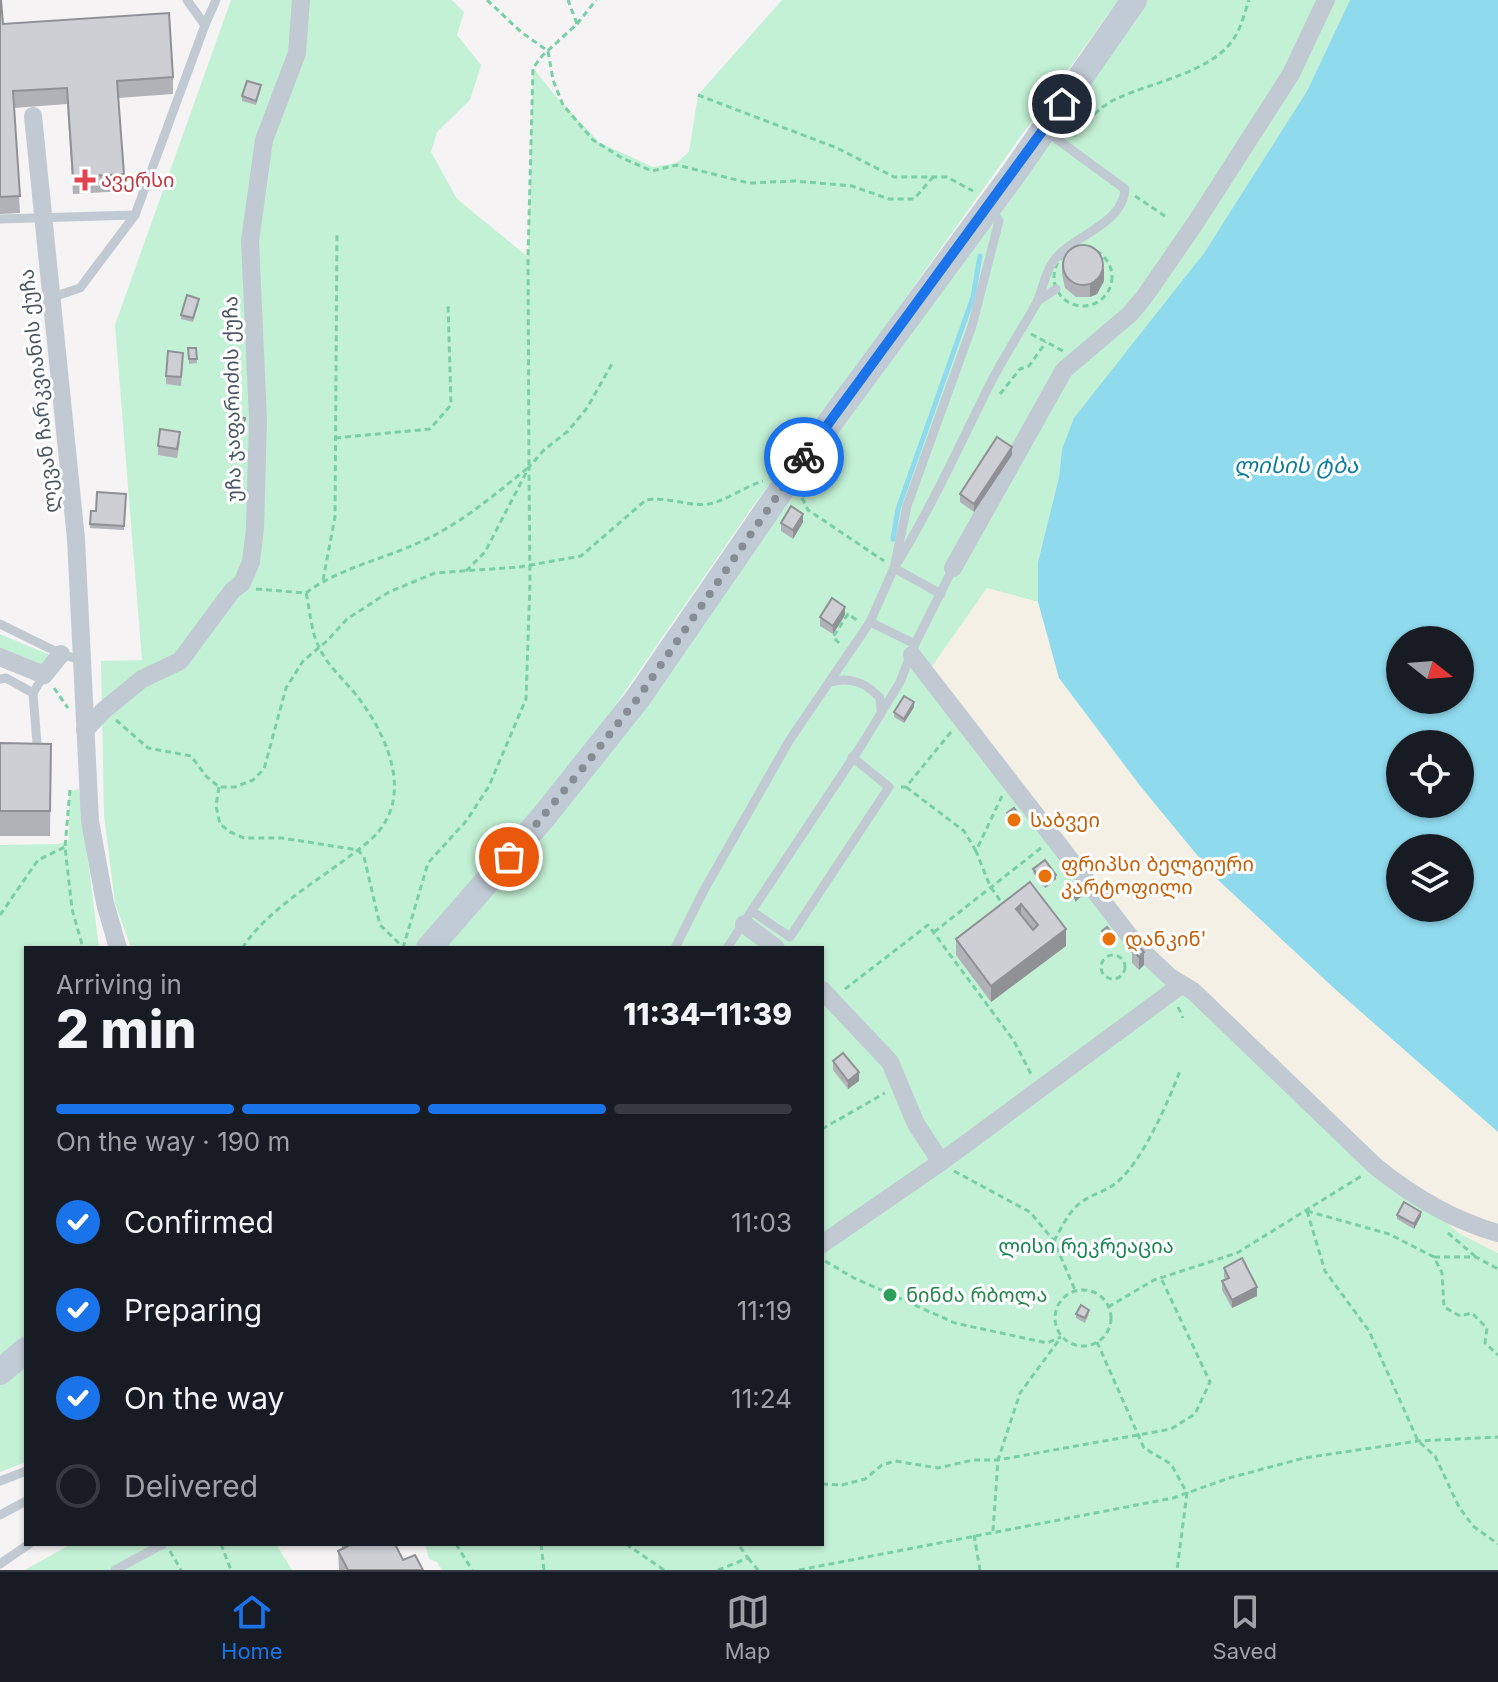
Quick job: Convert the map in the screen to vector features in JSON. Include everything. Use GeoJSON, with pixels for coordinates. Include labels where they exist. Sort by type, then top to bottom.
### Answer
{"type":"FeatureCollection","features":[{"type":"Feature","properties":{"kind":"main road"},"geometry":{"type":"LineString","coordinates":[[431,946],[545,815],[638,698],[795,470],[1044,130],[1134,0]]}},
{"type":"Feature","properties":{"kind":"main road"},"geometry":{"type":"LineString","coordinates":[[0,1372],[24,1352]]}},
{"type":"Feature","properties":{"kind":"street","name":"უჩა ჯაფარიძის ქუჩა"},"geometry":{"type":"LineString","coordinates":[[85,730],[142,679],[180,661],[232,591],[242,583],[251,562],[258,419],[250,241],[264,140],[297,53],[301,0]]}},
{"type":"Feature","properties":{"kind":"street"},"geometry":{"type":"LineString","coordinates":[[953,568],[1064,370],[1130,314],[1145,296],[1291,74],[1326,0]]}},
{"type":"Feature","properties":{"kind":"street","name":"ლევან ჩარკვიანის ქუჩა"},"geometry":{"type":"LineString","coordinates":[[33,116],[76,539],[90,821],[105,903],[117,946]]}},
{"type":"Feature","properties":{"kind":"street"},"geometry":{"type":"LineString","coordinates":[[913,650],[961,720],[1138,947],[1181,985],[1193,991],[1375,1166],[1423,1201],[1463,1221],[1498,1233]]}},
{"type":"Feature","properties":{"kind":"street"},"geometry":{"type":"LineString","coordinates":[[0,657],[44,675],[61,654]]}},
{"type":"Feature","properties":{"kind":"street"},"geometry":{"type":"LineString","coordinates":[[749,918],[774,946]]}},
{"type":"Feature","properties":{"kind":"street"},"geometry":{"type":"LineString","coordinates":[[824,1243],[941,1162],[1181,985]]}},
{"type":"Feature","properties":{"kind":"street"},"geometry":{"type":"LineString","coordinates":[[827,995],[890,1062],[916,1124],[941,1162]]}},
{"type":"Feature","properties":{"kind":"lane"},"geometry":{"type":"LineString","coordinates":[[187,0],[205,25]]}},
{"type":"Feature","properties":{"kind":"lane"},"geometry":{"type":"LineString","coordinates":[[53,297],[80,288],[135,215],[216,0]]}},
{"type":"Feature","properties":{"kind":"lane"},"geometry":{"type":"LineString","coordinates":[[676,946],[704,890],[789,741],[831,682],[917,532],[981,402],[1037,301],[1051,265],[1064,247],[1102,225],[1124,199],[1125,189],[1044,130]]}},
{"type":"Feature","properties":{"kind":"lane"},"geometry":{"type":"LineString","coordinates":[[894,568],[907,506],[983,293],[999,221],[990,204]]}},
{"type":"Feature","properties":{"kind":"lane"},"geometry":{"type":"LineString","coordinates":[[0,219],[135,215]]}},
{"type":"Feature","properties":{"kind":"lane"},"geometry":{"type":"LineString","coordinates":[[1037,301],[1056,289]]}},
{"type":"Feature","properties":{"kind":"lane"},"geometry":{"type":"LineString","coordinates":[[894,568],[941,594]]}},
{"type":"Feature","properties":{"kind":"lane"},"geometry":{"type":"LineString","coordinates":[[728,946],[900,682],[953,568]]}},
{"type":"Feature","properties":{"kind":"lane"},"geometry":{"type":"LineString","coordinates":[[864,622],[913,650]]}},
{"type":"Feature","properties":{"kind":"lane"},"geometry":{"type":"LineString","coordinates":[[0,624],[61,654],[84,661]]}},
{"type":"Feature","properties":{"kind":"lane"},"geometry":{"type":"LineString","coordinates":[[16,755],[31,754],[35,750],[33,693],[44,675]]}},
{"type":"Feature","properties":{"kind":"lane"},"geometry":{"type":"LineString","coordinates":[[0,679],[6,678],[33,693]]}},
{"type":"Feature","properties":{"kind":"lane"},"geometry":{"type":"LineString","coordinates":[[831,682],[846,678],[858,682],[880,698],[881,710]]}},
{"type":"Feature","properties":{"kind":"lane"},"geometry":{"type":"LineString","coordinates":[[749,918],[790,937],[889,787],[852,757]]}},
{"type":"Feature","properties":{"kind":"lane"},"geometry":{"type":"LineString","coordinates":[[0,1481],[24,1472]]}},
{"type":"Feature","properties":{"kind":"lane"},"geometry":{"type":"LineString","coordinates":[[0,1515],[24,1502]]}},
{"type":"Feature","properties":{"kind":"lane"},"geometry":{"type":"LineString","coordinates":[[0,1564],[26,1546]]}},
{"type":"Feature","properties":{"kind":"lane"},"geometry":{"type":"LineString","coordinates":[[115,1570],[161,1546]]}},
{"type":"Feature","properties":{"kind":"path"},"geometry":{"type":"LineString","coordinates":[[487,0],[521,32],[548,51],[553,80],[563,105],[593,140],[622,158],[652,171],[677,165],[749,183],[795,181],[852,186],[889,199],[914,199],[933,177]]}},
{"type":"Feature","properties":{"kind":"path"},"geometry":{"type":"LineString","coordinates":[[568,0],[577,24]]}},
{"type":"Feature","properties":{"kind":"path"},"geometry":{"type":"LineString","coordinates":[[402,946],[428,863],[467,820],[489,786],[526,699],[528,257],[533,68],[596,0]]}},
{"type":"Feature","properties":{"kind":"path"},"geometry":{"type":"LineString","coordinates":[[1066,145],[1093,114],[1114,99],[1167,81],[1218,55],[1236,37],[1249,0]]}},
{"type":"Feature","properties":{"kind":"path"},"geometry":{"type":"LineString","coordinates":[[698,95],[837,148],[894,177],[947,177],[990,204]]}},
{"type":"Feature","properties":{"kind":"path"},"geometry":{"type":"LineString","coordinates":[[1125,189],[1168,218]]}},
{"type":"Feature","properties":{"kind":"path"},"geometry":{"type":"LineString","coordinates":[[323,581],[335,517],[337,232]]}},
{"type":"Feature","properties":{"kind":"path"},"geometry":{"type":"LineString","coordinates":[[1091,249],[1107,260],[1111,269],[1110,288],[1097,303],[1078,306],[1069,303],[1056,289],[1055,270],[1058,262],[1072,250],[1091,249]]}},
{"type":"Feature","properties":{"kind":"path"},"geometry":{"type":"LineString","coordinates":[[335,438],[430,429],[451,405],[448,303]]}},
{"type":"Feature","properties":{"kind":"path"},"geometry":{"type":"LineString","coordinates":[[981,402],[992,406],[1020,369],[1029,366],[1046,342],[1062,350]]}},
{"type":"Feature","properties":{"kind":"path"},"geometry":{"type":"LineString","coordinates":[[242,583],[255,589],[306,593],[323,581],[420,543],[473,513],[568,431],[587,408],[613,362]]}},
{"type":"Feature","properties":{"kind":"path"},"geometry":{"type":"LineString","coordinates":[[466,571],[485,552],[529,467]]}},
{"type":"Feature","properties":{"kind":"path"},"geometry":{"type":"LineString","coordinates":[[103,711],[148,748],[191,756],[219,787],[235,787],[253,780],[264,769],[286,688],[303,661],[347,619],[389,592],[435,573],[581,556],[646,500],[655,498],[678,504],[688,501],[713,504],[753,484],[795,470],[808,510],[883,560]]}},
{"type":"Feature","properties":{"kind":"path"},"geometry":{"type":"LineString","coordinates":[[244,946],[290,899],[358,850],[388,822],[397,787],[388,750],[363,703],[319,647],[306,593]]}},
{"type":"Feature","properties":{"kind":"path"},"geometry":{"type":"LineString","coordinates":[[841,644],[833,637],[848,614],[864,622]]}},
{"type":"Feature","properties":{"kind":"path"},"geometry":{"type":"LineString","coordinates":[[44,675],[85,730]]}},
{"type":"Feature","properties":{"kind":"path"},"geometry":{"type":"LineString","coordinates":[[906,787],[961,720]]}},
{"type":"Feature","properties":{"kind":"path"},"geometry":{"type":"LineString","coordinates":[[976,851],[1009,781]]}},
{"type":"Feature","properties":{"kind":"path"},"geometry":{"type":"LineString","coordinates":[[219,787],[216,806],[220,824],[244,838],[282,838],[358,850],[364,857],[380,925],[401,946]]}},
{"type":"Feature","properties":{"kind":"path"},"geometry":{"type":"LineString","coordinates":[[889,787],[906,787],[964,831],[990,886],[1003,905]]}},
{"type":"Feature","properties":{"kind":"path"},"geometry":{"type":"LineString","coordinates":[[934,932],[1053,839]]}},
{"type":"Feature","properties":{"kind":"path"},"geometry":{"type":"LineString","coordinates":[[1,914],[38,860],[65,847],[72,909],[82,946]]}},
{"type":"Feature","properties":{"kind":"path"},"geometry":{"type":"LineString","coordinates":[[827,995],[928,925],[1014,1041],[1039,1089]]}},
{"type":"Feature","properties":{"kind":"path"},"geometry":{"type":"LineString","coordinates":[[1107,956],[1119,957],[1124,963],[1122,974],[1108,978],[1102,973],[1102,961],[1107,956]]}},
{"type":"Feature","properties":{"kind":"path"},"geometry":{"type":"LineString","coordinates":[[1054,1241],[1070,1213],[1081,1202],[1117,1182],[1145,1146],[1169,1101],[1180,1071]]}},
{"type":"Feature","properties":{"kind":"path"},"geometry":{"type":"LineString","coordinates":[[824,1128],[900,1084]]}},
{"type":"Feature","properties":{"kind":"path"},"geometry":{"type":"LineString","coordinates":[[941,1162],[969,1182],[1030,1212],[1054,1241],[1075,1290]]}},
{"type":"Feature","properties":{"kind":"path"},"geometry":{"type":"LineString","coordinates":[[1108,1307],[1161,1278],[1237,1253],[1375,1166]]}},
{"type":"Feature","properties":{"kind":"path"},"geometry":{"type":"LineString","coordinates":[[1307,1211],[1389,1234],[1434,1257],[1476,1257],[1498,1269]]}},
{"type":"Feature","properties":{"kind":"path"},"geometry":{"type":"LineString","coordinates":[[1307,1211],[1325,1271],[1369,1331],[1418,1441],[1435,1456],[1459,1507],[1473,1526],[1498,1544]]}},
{"type":"Feature","properties":{"kind":"path"},"geometry":{"type":"LineString","coordinates":[[1434,1257],[1442,1273],[1444,1307],[1460,1316],[1472,1313],[1487,1328],[1485,1343],[1498,1355]]}},
{"type":"Feature","properties":{"kind":"path"},"geometry":{"type":"LineString","coordinates":[[824,1260],[854,1278],[955,1323],[1047,1343],[1061,1337]]}},
{"type":"Feature","properties":{"kind":"path"},"geometry":{"type":"LineString","coordinates":[[824,1484],[842,1485],[865,1479],[882,1465],[895,1461],[938,1468],[1171,1429],[1195,1414],[1210,1382],[1161,1278]]}},
{"type":"Feature","properties":{"kind":"path"},"geometry":{"type":"LineString","coordinates":[[1075,1290],[1096,1293],[1108,1307],[1110,1326],[1097,1342],[1078,1346],[1061,1337],[1054,1317],[1062,1299],[1075,1290]]}},
{"type":"Feature","properties":{"kind":"path"},"geometry":{"type":"LineString","coordinates":[[993,1531],[998,1460],[1020,1393],[1061,1337]]}},
{"type":"Feature","properties":{"kind":"path"},"geometry":{"type":"LineString","coordinates":[[1097,1342],[1144,1448],[1171,1464],[1187,1493],[1177,1570]]}},
{"type":"Feature","properties":{"kind":"path"},"geometry":{"type":"LineString","coordinates":[[799,1570],[1173,1498],[1304,1458],[1418,1441],[1498,1437]]}},
{"type":"Feature","properties":{"kind":"path"},"geometry":{"type":"LineString","coordinates":[[974,1535],[980,1570]]}},
{"type":"Feature","properties":{"kind":"path"},"geometry":{"type":"LineString","coordinates":[[166,1546],[181,1570]]}},
{"type":"Feature","properties":{"kind":"path"},"geometry":{"type":"LineString","coordinates":[[222,1546],[231,1570]]}},
{"type":"Feature","properties":{"kind":"path"},"geometry":{"type":"LineString","coordinates":[[457,1546],[472,1570]]}},
{"type":"Feature","properties":{"kind":"path"},"geometry":{"type":"LineString","coordinates":[[541,1546],[544,1570]]}},
{"type":"Feature","properties":{"kind":"path"},"geometry":{"type":"LineString","coordinates":[[629,1546],[664,1570]]}},
{"type":"Feature","properties":{"kind":"path"},"geometry":{"type":"LineString","coordinates":[[739,1546],[758,1570]]}},
{"type":"Feature","properties":{"kind":"path"},"geometry":{"type":"LineString","coordinates":[[718,1570],[748,1558]]}},
{"type":"Feature","properties":{"kind":"green space"},"geometry":{"type":"Polygon","coordinates":[[[231,0],[452,0],[464,12],[457,35],[481,65],[470,100],[437,132],[431,152],[457,199],[528,257],[533,68],[600,143],[653,167],[676,163],[689,152],[698,95],[782,0],[1118,0],[824,412],[753,506],[601,726],[564,775],[417,946],[130,946],[115,903],[104,815],[101,661],[142,660],[115,325],[231,0]]]}},
{"type":"Feature","properties":{"kind":"green space","name":"ლისი რეკრეაცია"},"geometry":{"type":"Polygon","coordinates":[[[1144,0],[1350,0],[1307,91],[1204,253],[1062,449],[1059,477],[1038,562],[1038,602],[987,588],[970,613],[1482,1245],[1498,1253],[1498,1570],[442,1570],[437,1562],[429,1559],[426,1546],[824,1546],[824,946],[447,946],[808,468],[1144,0]]]}},
{"type":"Feature","properties":{"kind":"green space"},"geometry":{"type":"Polygon","coordinates":[[[0,634],[50,655],[44,675],[0,654],[0,634]]]}},
{"type":"Feature","properties":{"kind":"green space"},"geometry":{"type":"Polygon","coordinates":[[[79,789],[99,946],[24,946],[24,1337],[0,1357],[0,845],[69,841],[69,792],[79,789]]]}},
{"type":"Feature","properties":{"kind":"green space"},"geometry":{"type":"Polygon","coordinates":[[[24,1362],[24,1463],[0,1472],[0,1382],[24,1362]]]}},
{"type":"Feature","properties":{"kind":"green space"},"geometry":{"type":"Polygon","coordinates":[[[67,1546],[277,1546],[292,1570],[25,1570],[67,1546]]]}},
{"type":"Feature","properties":{"kind":"sand"},"geometry":{"type":"Polygon","coordinates":[[[987,588],[1038,602],[1059,678],[1141,787],[1216,878],[1336,990],[1498,1132],[1498,1253],[1460,1234],[1440,1217],[1136,934],[930,669],[987,588]]]}},
{"type":"Feature","properties":{"kind":"water","name":"ლისის ტბა"},"geometry":{"type":"Polygon","coordinates":[[[1350,0],[1498,0],[1498,1132],[1336,990],[1216,878],[1141,787],[1059,678],[1038,602],[1038,562],[1059,477],[1062,449],[1074,418],[1204,253],[1307,91],[1350,0]]]}},
{"type":"Feature","properties":{"kind":"building"},"geometry":{"type":"Polygon","coordinates":[[[0,0],[3,24],[169,13],[173,77],[117,81],[124,174],[73,177],[67,88],[13,91],[20,196],[0,197],[0,0]]]}},
{"type":"Feature","properties":{"kind":"building"},"geometry":{"type":"Polygon","coordinates":[[[247,81],[261,85],[256,101],[242,96],[247,81]]]}},
{"type":"Feature","properties":{"kind":"building"},"geometry":{"type":"Polygon","coordinates":[[[1083,245],[1097,251],[1103,265],[1097,279],[1083,285],[1069,279],[1063,265],[1069,251],[1083,245]]]}},
{"type":"Feature","properties":{"kind":"building"},"geometry":{"type":"Polygon","coordinates":[[[187,295],[199,299],[193,318],[181,315],[187,295]]]}},
{"type":"Feature","properties":{"kind":"building"},"geometry":{"type":"Polygon","coordinates":[[[188,348],[196,348],[197,359],[189,359],[188,348]]]}},
{"type":"Feature","properties":{"kind":"building"},"geometry":{"type":"Polygon","coordinates":[[[168,351],[183,353],[181,377],[166,376],[168,351]]]}},
{"type":"Feature","properties":{"kind":"building"},"geometry":{"type":"Polygon","coordinates":[[[235,416],[245,418],[242,431],[233,430],[235,416]]]}},
{"type":"Feature","properties":{"kind":"building"},"geometry":{"type":"Polygon","coordinates":[[[160,429],[180,432],[177,449],[158,446],[160,429]]]}},
{"type":"Feature","properties":{"kind":"building"},"geometry":{"type":"Polygon","coordinates":[[[997,437],[1012,447],[974,504],[960,494],[997,437]]]}},
{"type":"Feature","properties":{"kind":"building"},"geometry":{"type":"Polygon","coordinates":[[[97,492],[126,494],[124,526],[90,524],[91,511],[96,511],[97,492]]]}},
{"type":"Feature","properties":{"kind":"building"},"geometry":{"type":"Polygon","coordinates":[[[791,506],[803,514],[793,530],[781,523],[791,506]]]}},
{"type":"Feature","properties":{"kind":"building"},"geometry":{"type":"Polygon","coordinates":[[[832,598],[845,607],[833,626],[820,617],[832,598]]]}},
{"type":"Feature","properties":{"kind":"building"},"geometry":{"type":"Polygon","coordinates":[[[904,696],[914,702],[904,719],[894,712],[904,696]]]}},
{"type":"Feature","properties":{"kind":"building"},"geometry":{"type":"Polygon","coordinates":[[[0,743],[51,744],[50,811],[0,811],[0,743]]]}},
{"type":"Feature","properties":{"kind":"building"},"geometry":{"type":"Polygon","coordinates":[[[1014,808],[1022,819],[1015,824],[1007,813],[1014,808]]]}},
{"type":"Feature","properties":{"kind":"building"},"geometry":{"type":"Polygon","coordinates":[[[1045,860],[1056,875],[1045,883],[1033,869],[1045,860]]]}},
{"type":"Feature","properties":{"kind":"building"},"geometry":{"type":"Polygon","coordinates":[[[1030,882],[1066,929],[991,986],[956,939],[1030,882]],[[1021,904],[1016,909],[1033,930],[1038,925],[1021,904]]]}},
{"type":"Feature","properties":{"kind":"building"},"geometry":{"type":"Polygon","coordinates":[[[1075,885],[1081,892],[1075,898],[1069,890],[1075,885]]]}},
{"type":"Feature","properties":{"kind":"building"},"geometry":{"type":"Polygon","coordinates":[[[1107,927],[1117,939],[1111,944],[1102,931],[1107,927]]]}},
{"type":"Feature","properties":{"kind":"building"},"geometry":{"type":"Polygon","coordinates":[[[1138,945],[1144,952],[1139,957],[1132,950],[1138,945]]]}},
{"type":"Feature","properties":{"kind":"building"},"geometry":{"type":"Polygon","coordinates":[[[843,1053],[859,1072],[848,1081],[833,1061],[843,1053]]]}},
{"type":"Feature","properties":{"kind":"building"},"geometry":{"type":"Polygon","coordinates":[[[1404,1202],[1421,1212],[1414,1224],[1397,1215],[1404,1202]]]}},
{"type":"Feature","properties":{"kind":"building"},"geometry":{"type":"Polygon","coordinates":[[[1242,1258],[1257,1287],[1232,1300],[1222,1281],[1229,1278],[1224,1268],[1242,1258]]]}},
{"type":"Feature","properties":{"kind":"building"},"geometry":{"type":"Polygon","coordinates":[[[1081,1305],[1089,1310],[1085,1318],[1076,1314],[1081,1305]]]}},
{"type":"Feature","properties":{"kind":"building"},"geometry":{"type":"Polygon","coordinates":[[[348,1546],[396,1546],[403,1560],[415,1555],[423,1570],[348,1570],[338,1551],[348,1546]]]}},
{"type":"Feature","properties":{"kind":"waterway"},"geometry":{"type":"LineString","coordinates":[[893,539],[898,509],[973,297],[980,256]]}},
{"type":"Feature","properties":{"kind":"way so far"},"geometry":{"type":"LineString","coordinates":[[509,857],[638,698],[804,457]]}},
{"type":"Feature","properties":{"kind":"place","name":"ავერსი"},"geometry":{"type":"Point","coordinates":[85,180]}},
{"type":"Feature","properties":{"kind":"place","name":"საბვეი"},"geometry":{"type":"Point","coordinates":[1014,820]}},
{"type":"Feature","properties":{"kind":"place","name":"ფრიპსი ბელგიური კარტოფილი"},"geometry":{"type":"Point","coordinates":[1045,876]}},
{"type":"Feature","properties":{"kind":"place","name":"დანკინ'"},"geometry":{"type":"Point","coordinates":[1109,939]}},
{"type":"Feature","properties":{"kind":"place","name":"ნინძა რბოლა"},"geometry":{"type":"Point","coordinates":[890,1295]}},
{"type":"Feature","properties":{"kind":"route"},"geometry":{"type":"LineString","coordinates":[[804,457],[1062,104]]}}]}
